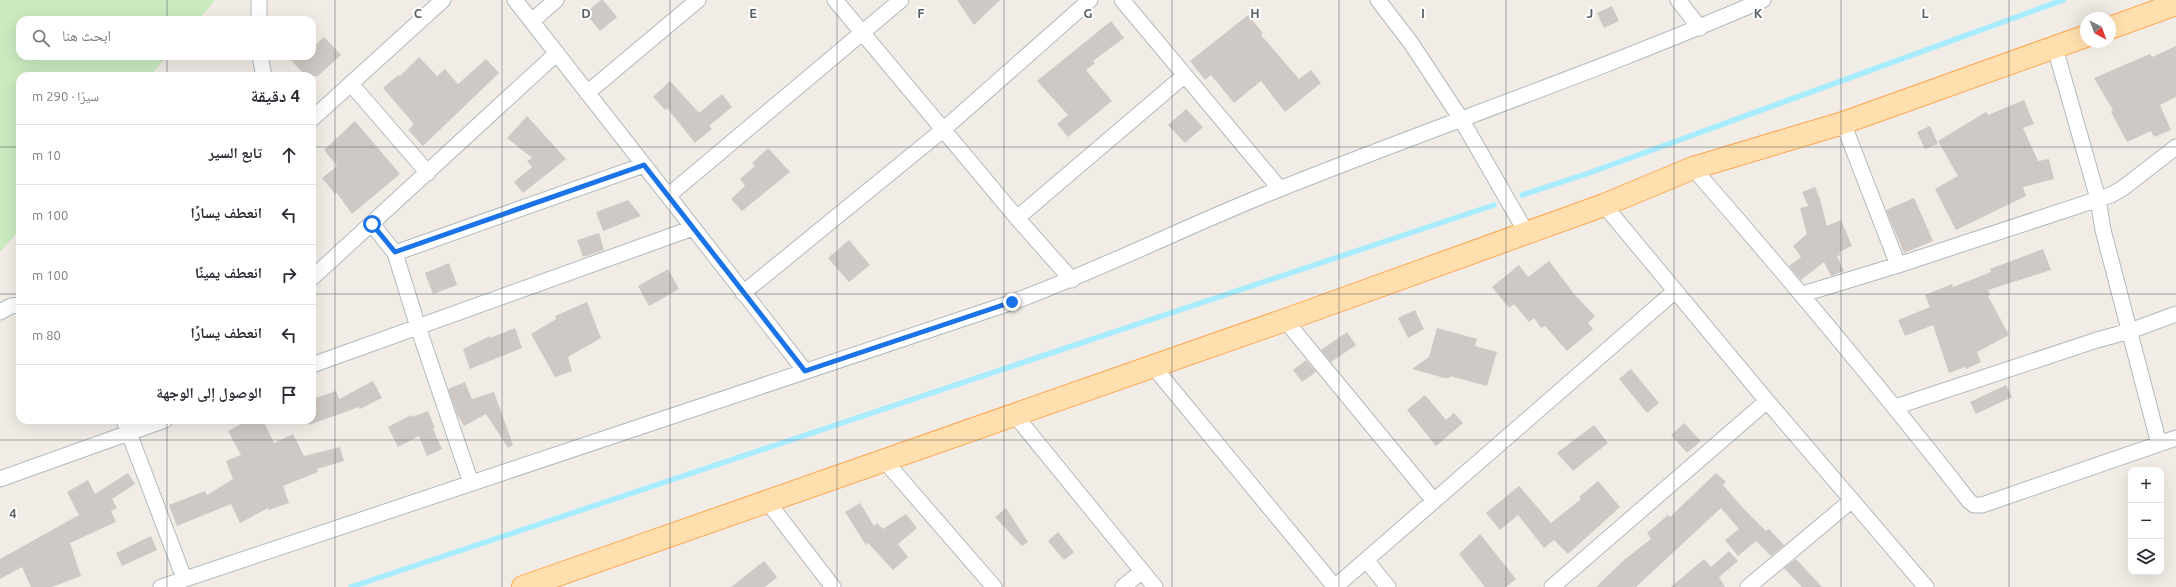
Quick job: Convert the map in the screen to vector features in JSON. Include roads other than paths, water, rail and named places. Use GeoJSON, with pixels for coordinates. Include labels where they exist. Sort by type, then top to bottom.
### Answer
{"type":"FeatureCollection","features":[{"type":"Feature","properties":{"kind":"main road"},"geometry":{"type":"LineString","coordinates":[[2116,26],[2176,4]]}},
{"type":"Feature","properties":{"kind":"main road"},"geometry":{"type":"LineString","coordinates":[[523,587],[1284,320],[1604,204],[1693,168],[1843,123],[2080,38]]}},
{"type":"Feature","properties":{"kind":"street"},"geometry":{"type":"LineString","coordinates":[[259,0],[259,16]]}},
{"type":"Feature","properties":{"kind":"street"},"geometry":{"type":"LineString","coordinates":[[316,115],[442,0]]}},
{"type":"Feature","properties":{"kind":"street"},"geometry":{"type":"LineString","coordinates":[[515,0],[805,371]]}},
{"type":"Feature","properties":{"kind":"street"},"geometry":{"type":"LineString","coordinates":[[532,21],[556,0]]}},
{"type":"Feature","properties":{"kind":"street"},"geometry":{"type":"LineString","coordinates":[[587,93],[698,0]]}},
{"type":"Feature","properties":{"kind":"street"},"geometry":{"type":"LineString","coordinates":[[835,0],[1017,218],[1072,280]]}},
{"type":"Feature","properties":{"kind":"street"},"geometry":{"type":"LineString","coordinates":[[668,195],[901,0]]}},
{"type":"Feature","properties":{"kind":"street"},"geometry":{"type":"LineString","coordinates":[[743,293],[944,129],[1090,0]]}},
{"type":"Feature","properties":{"kind":"street"},"geometry":{"type":"LineString","coordinates":[[1122,0],[1280,189]]}},
{"type":"Feature","properties":{"kind":"street"},"geometry":{"type":"LineString","coordinates":[[1378,0],[1411,44],[1461,119],[1526,232]]}},
{"type":"Feature","properties":{"kind":"street"},"geometry":{"type":"LineString","coordinates":[[1678,0],[1700,28]]}},
{"type":"Feature","properties":{"kind":"street"},"geometry":{"type":"LineString","coordinates":[[160,587],[1012,302],[1072,280],[1280,189],[1461,119],[1574,78],[1700,28],[1763,0]]}},
{"type":"Feature","properties":{"kind":"street"},"geometry":{"type":"LineString","coordinates":[[2055,48],[2098,199],[2103,230],[2159,444]]}},
{"type":"Feature","properties":{"kind":"street"},"geometry":{"type":"LineString","coordinates":[[316,274],[557,53]]}},
{"type":"Feature","properties":{"kind":"street"},"geometry":{"type":"LineString","coordinates":[[261,60],[263,72]]}},
{"type":"Feature","properties":{"kind":"street"},"geometry":{"type":"LineString","coordinates":[[1017,218],[1185,75]]}},
{"type":"Feature","properties":{"kind":"street"},"geometry":{"type":"LineString","coordinates":[[351,84],[428,173]]}},
{"type":"Feature","properties":{"kind":"street"},"geometry":{"type":"LineString","coordinates":[[1843,123],[1898,265]]}},
{"type":"Feature","properties":{"kind":"street"},"geometry":{"type":"LineString","coordinates":[[1803,294],[1898,265],[2098,199],[2123,188],[2176,146]]}},
{"type":"Feature","properties":{"kind":"street"},"geometry":{"type":"LineString","coordinates":[[395,252],[644,165]]}},
{"type":"Feature","properties":{"kind":"street"},"geometry":{"type":"LineString","coordinates":[[1693,168],[1803,294],[1969,501],[1974,505],[1982,505],[2176,438]]}},
{"type":"Feature","properties":{"kind":"street"},"geometry":{"type":"LineString","coordinates":[[1604,204],[1767,401],[1926,587]]}},
{"type":"Feature","properties":{"kind":"street"},"geometry":{"type":"LineString","coordinates":[[372,224],[395,252],[418,327],[471,483]]}},
{"type":"Feature","properties":{"kind":"street"},"geometry":{"type":"LineString","coordinates":[[316,364],[693,228]]}},
{"type":"Feature","properties":{"kind":"street"},"geometry":{"type":"LineString","coordinates":[[1153,366],[1335,587],[1675,291]]}},
{"type":"Feature","properties":{"kind":"street"},"geometry":{"type":"LineString","coordinates":[[0,312],[11,306],[16,305]]}},
{"type":"Feature","properties":{"kind":"street"},"geometry":{"type":"LineString","coordinates":[[1895,407],[2090,342],[2130,331],[2176,314]]}},
{"type":"Feature","properties":{"kind":"street"},"geometry":{"type":"LineString","coordinates":[[1284,320],[1434,501]]}},
{"type":"Feature","properties":{"kind":"street"},"geometry":{"type":"LineString","coordinates":[[1552,587],[1767,401]]}},
{"type":"Feature","properties":{"kind":"street"},"geometry":{"type":"LineString","coordinates":[[1014,414],[1155,587]]}},
{"type":"Feature","properties":{"kind":"street"},"geometry":{"type":"LineString","coordinates":[[0,479],[127,427],[143,424]]}},
{"type":"Feature","properties":{"kind":"street"},"geometry":{"type":"LineString","coordinates":[[127,427],[184,578]]}},
{"type":"Feature","properties":{"kind":"street"},"geometry":{"type":"LineString","coordinates":[[884,460],[994,587]]}},
{"type":"Feature","properties":{"kind":"street"},"geometry":{"type":"LineString","coordinates":[[1748,587],[1852,500]]}},
{"type":"Feature","properties":{"kind":"street"},"geometry":{"type":"LineString","coordinates":[[767,501],[833,587]]}},
{"type":"Feature","properties":{"kind":"street"},"geometry":{"type":"LineString","coordinates":[[1366,560],[1388,587]]}},
{"type":"Feature","properties":{"kind":"street"},"geometry":{"type":"LineString","coordinates":[[1123,587],[1142,571]]}},
{"type":"Feature","properties":{"kind":"waterway"},"geometry":{"type":"LineString","coordinates":[[1522,195],[1589,173],[2063,0]]}},
{"type":"Feature","properties":{"kind":"waterway"},"geometry":{"type":"LineString","coordinates":[[351,587],[1494,205]]}}]}
